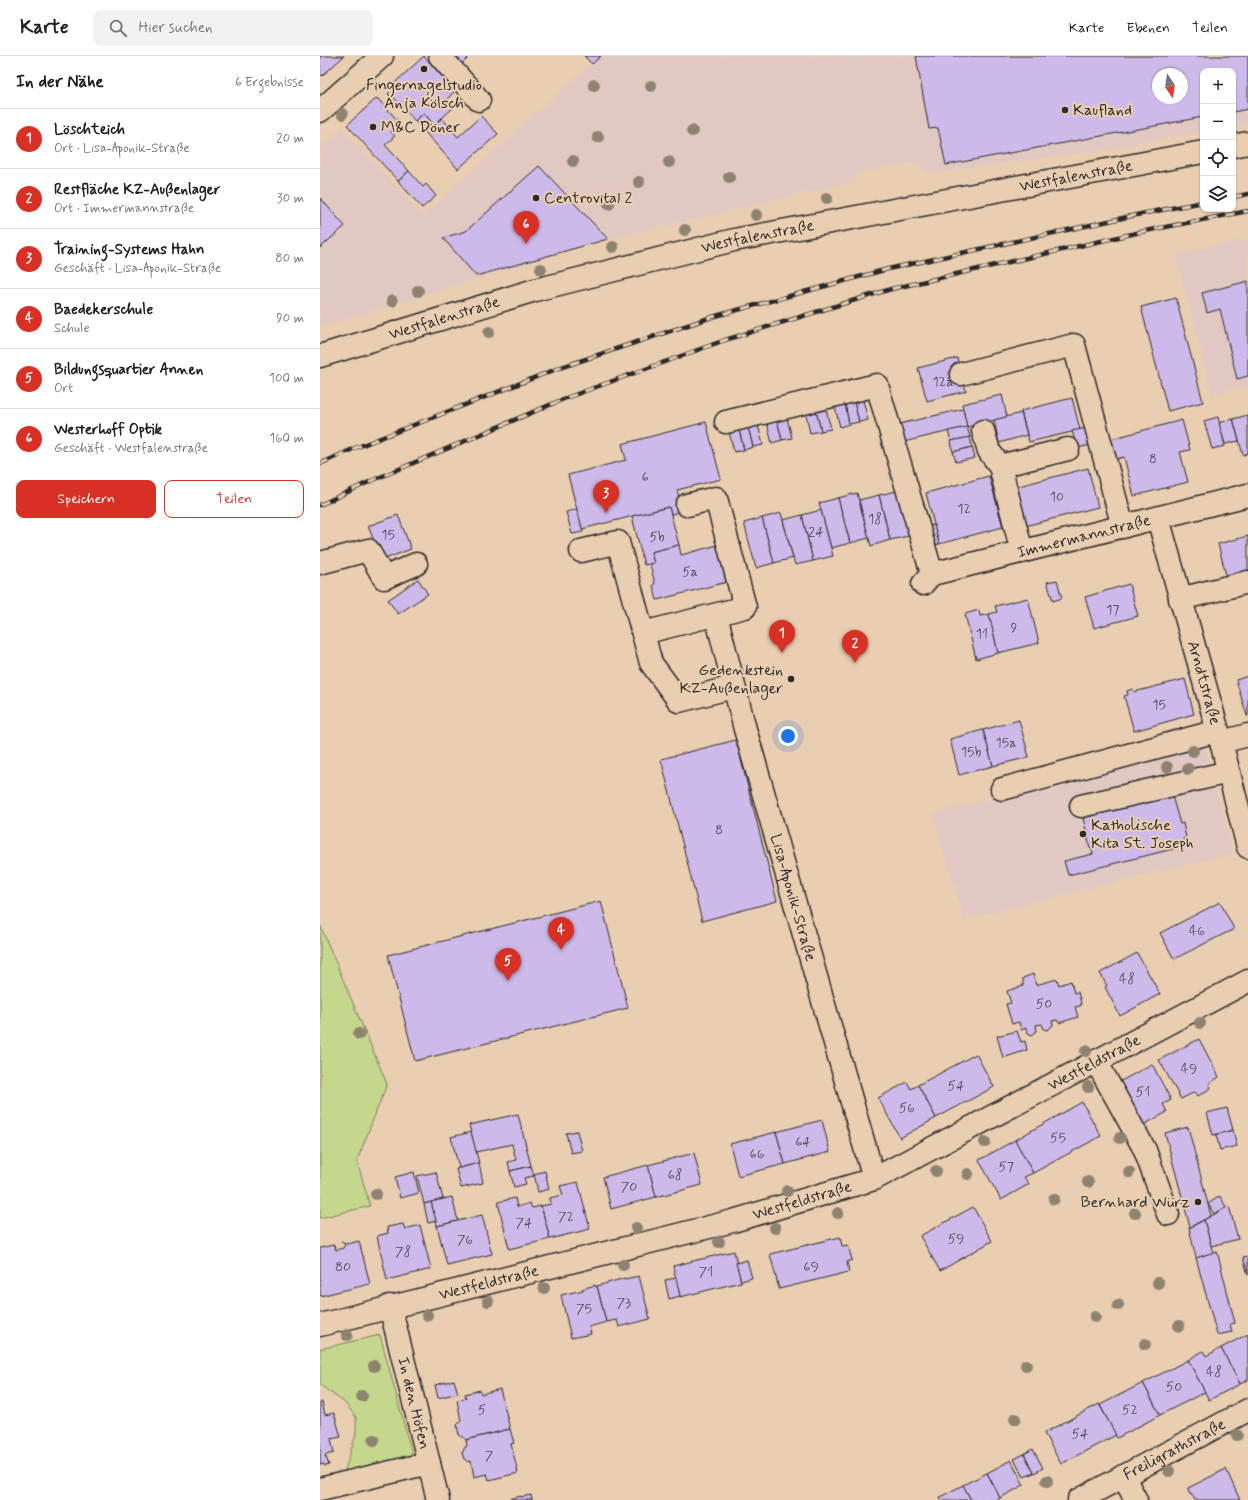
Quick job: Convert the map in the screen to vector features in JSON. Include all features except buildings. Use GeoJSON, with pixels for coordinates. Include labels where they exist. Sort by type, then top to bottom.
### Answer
{"type":"FeatureCollection","features":[{"type":"Feature","properties":{"kind":"street"},"geometry":{"type":"LineString","coordinates":[[320,111],[382,56]]}},
{"type":"Feature","properties":{"kind":"street"},"geometry":{"type":"LineString","coordinates":[[440,56],[479,100]]}},
{"type":"Feature","properties":{"kind":"street"},"geometry":{"type":"LineString","coordinates":[[1236,145],[1248,143]]}},
{"type":"Feature","properties":{"kind":"street","name":"Westfalenstraße"},"geometry":{"type":"LineString","coordinates":[[320,356],[535,290],[734,240],[1200,153]]}},
{"type":"Feature","properties":{"kind":"street"},"geometry":{"type":"LineString","coordinates":[[961,374],[1074,345],[1123,527]]}},
{"type":"Feature","properties":{"kind":"street","name":"Immermannstraße"},"geometry":{"type":"LineString","coordinates":[[726,422],[878,385],[927,579],[1022,552],[1248,495]]}},
{"type":"Feature","properties":{"kind":"street"},"geometry":{"type":"LineString","coordinates":[[983,431],[989,451],[1000,466],[1022,552]]}},
{"type":"Feature","properties":{"kind":"street"},"geometry":{"type":"LineString","coordinates":[[1000,466],[1068,449]]}},
{"type":"Feature","properties":{"kind":"street"},"geometry":{"type":"LineString","coordinates":[[643,633],[746,607],[716,498],[688,505]]}},
{"type":"Feature","properties":{"kind":"street","name":"Arndtstraße"},"geometry":{"type":"LineString","coordinates":[[1158,518],[1229,772],[1248,847]]}},
{"type":"Feature","properties":{"kind":"street"},"geometry":{"type":"LineString","coordinates":[[581,552],[618,542],[651,663],[679,701],[733,687]]}},
{"type":"Feature","properties":{"kind":"street"},"geometry":{"type":"LineString","coordinates":[[320,563],[368,550],[384,578],[416,564]]}},
{"type":"Feature","properties":{"kind":"street"},"geometry":{"type":"LineString","coordinates":[[1180,599],[1248,582]]}},
{"type":"Feature","properties":{"kind":"street","name":"Lisa-Aponik-Straße"},"geometry":{"type":"LineString","coordinates":[[716,615],[733,687],[874,1179]]}},
{"type":"Feature","properties":{"kind":"street"},"geometry":{"type":"LineString","coordinates":[[1002,789],[1219,736],[1248,735]]}},
{"type":"Feature","properties":{"kind":"street"},"geometry":{"type":"LineString","coordinates":[[1081,806],[1229,772]]}},
{"type":"Feature","properties":{"kind":"street","name":"Westfeldstraße"},"geometry":{"type":"LineString","coordinates":[[320,1325],[390,1306],[733,1221],[874,1179],[1248,982]]}},
{"type":"Feature","properties":{"kind":"street"},"geometry":{"type":"LineString","coordinates":[[1096,1061],[1145,1150],[1168,1214]]}},
{"type":"Feature","properties":{"kind":"street","name":"In den Höfen"},"geometry":{"type":"LineString","coordinates":[[390,1306],[438,1500]]}},
{"type":"Feature","properties":{"kind":"street","name":"Freiligrathstraße"},"geometry":{"type":"LineString","coordinates":[[1079,1500],[1123,1476],[1246,1418]]}},
{"type":"Feature","properties":{"kind":"street"},"geometry":{"type":"LineString","coordinates":[[320,1489],[429,1463]]}},
{"type":"Feature","properties":{"kind":"street"},"geometry":{"type":"LineString","coordinates":[[1123,1476],[1136,1500]]}},
{"type":"Feature","properties":{"kind":"shaded area"},"geometry":{"type":"Polygon","coordinates":[[[599,56],[1248,56],[1248,123],[1236,125],[1236,68],[1200,68],[1200,132],[1098,152],[1041,158],[938,173],[931,173],[915,162],[858,173],[852,182],[608,239],[535,259],[520,266],[320,327],[320,148],[342,128],[423,216],[599,56]]]}},
{"type":"Feature","properties":{"kind":"shaded area"},"geometry":{"type":"Polygon","coordinates":[[[1248,238],[1248,386],[1212,395],[1176,255],[1248,238]]]}},
{"type":"Feature","properties":{"kind":"shaded area","name":"Katholische Kita St. Joseph"},"geometry":{"type":"Polygon","coordinates":[[[1203,742],[1233,853],[964,919],[933,814],[1203,742]]]}},
{"type":"Feature","properties":{"kind":"green space"},"geometry":{"type":"Polygon","coordinates":[[[320,925],[387,1084],[357,1161],[370,1206],[320,1218],[320,925]]]}},
{"type":"Feature","properties":{"kind":"green space"},"geometry":{"type":"Polygon","coordinates":[[[380,1335],[414,1461],[342,1480],[356,1434],[356,1417],[345,1403],[320,1385],[320,1349],[380,1335]]]}},
{"type":"Feature","properties":{"kind":"railway"},"geometry":{"type":"LineString","coordinates":[[1236,196],[1248,194]]}},
{"type":"Feature","properties":{"kind":"railway"},"geometry":{"type":"LineString","coordinates":[[320,464],[355,448],[559,368],[712,317],[888,269],[1200,203]]}},
{"type":"Feature","properties":{"kind":"railway"},"geometry":{"type":"LineString","coordinates":[[320,505],[371,481],[566,398],[725,340],[891,289],[1145,231],[1248,211]]}},
{"type":"Feature","properties":{"kind":"place","name":"Fingernagelstudio Anja Kölsch"},"geometry":{"type":"Point","coordinates":[424,69]}},
{"type":"Feature","properties":{"kind":"place","name":"Kaufland"},"geometry":{"type":"Point","coordinates":[1065,110]}},
{"type":"Feature","properties":{"kind":"place","name":"M&C Döner"},"geometry":{"type":"Point","coordinates":[373,127]}},
{"type":"Feature","properties":{"kind":"place","name":"Centrovital 2"},"geometry":{"type":"Point","coordinates":[536,198]}},
{"type":"Feature","properties":{"kind":"place","name":"Westerhoff Optik"},"geometry":{"type":"Point","coordinates":[526,244]}},
{"type":"Feature","properties":{"kind":"place","name":"Training-Systems Hahn"},"geometry":{"type":"Point","coordinates":[606,513]}},
{"type":"Feature","properties":{"kind":"place","name":"Löschteich"},"geometry":{"type":"Point","coordinates":[782,653]}},
{"type":"Feature","properties":{"kind":"place","name":"Restfläche KZ-Außenlager"},"geometry":{"type":"Point","coordinates":[855,663]}},
{"type":"Feature","properties":{"kind":"place","name":"Gedenkstein KZ-Außenlager"},"geometry":{"type":"Point","coordinates":[791,679]}},
{"type":"Feature","properties":{"kind":"place","name":"Katholische Kita St. Joseph"},"geometry":{"type":"Point","coordinates":[1083,834]}},
{"type":"Feature","properties":{"kind":"place","name":"Baedekerschule"},"geometry":{"type":"Point","coordinates":[561,950]}},
{"type":"Feature","properties":{"kind":"place","name":"Bildungsquartier Annen"},"geometry":{"type":"Point","coordinates":[508,981]}},
{"type":"Feature","properties":{"kind":"place","name":"Bernhard Würz"},"geometry":{"type":"Point","coordinates":[1198,1202]}}]}
